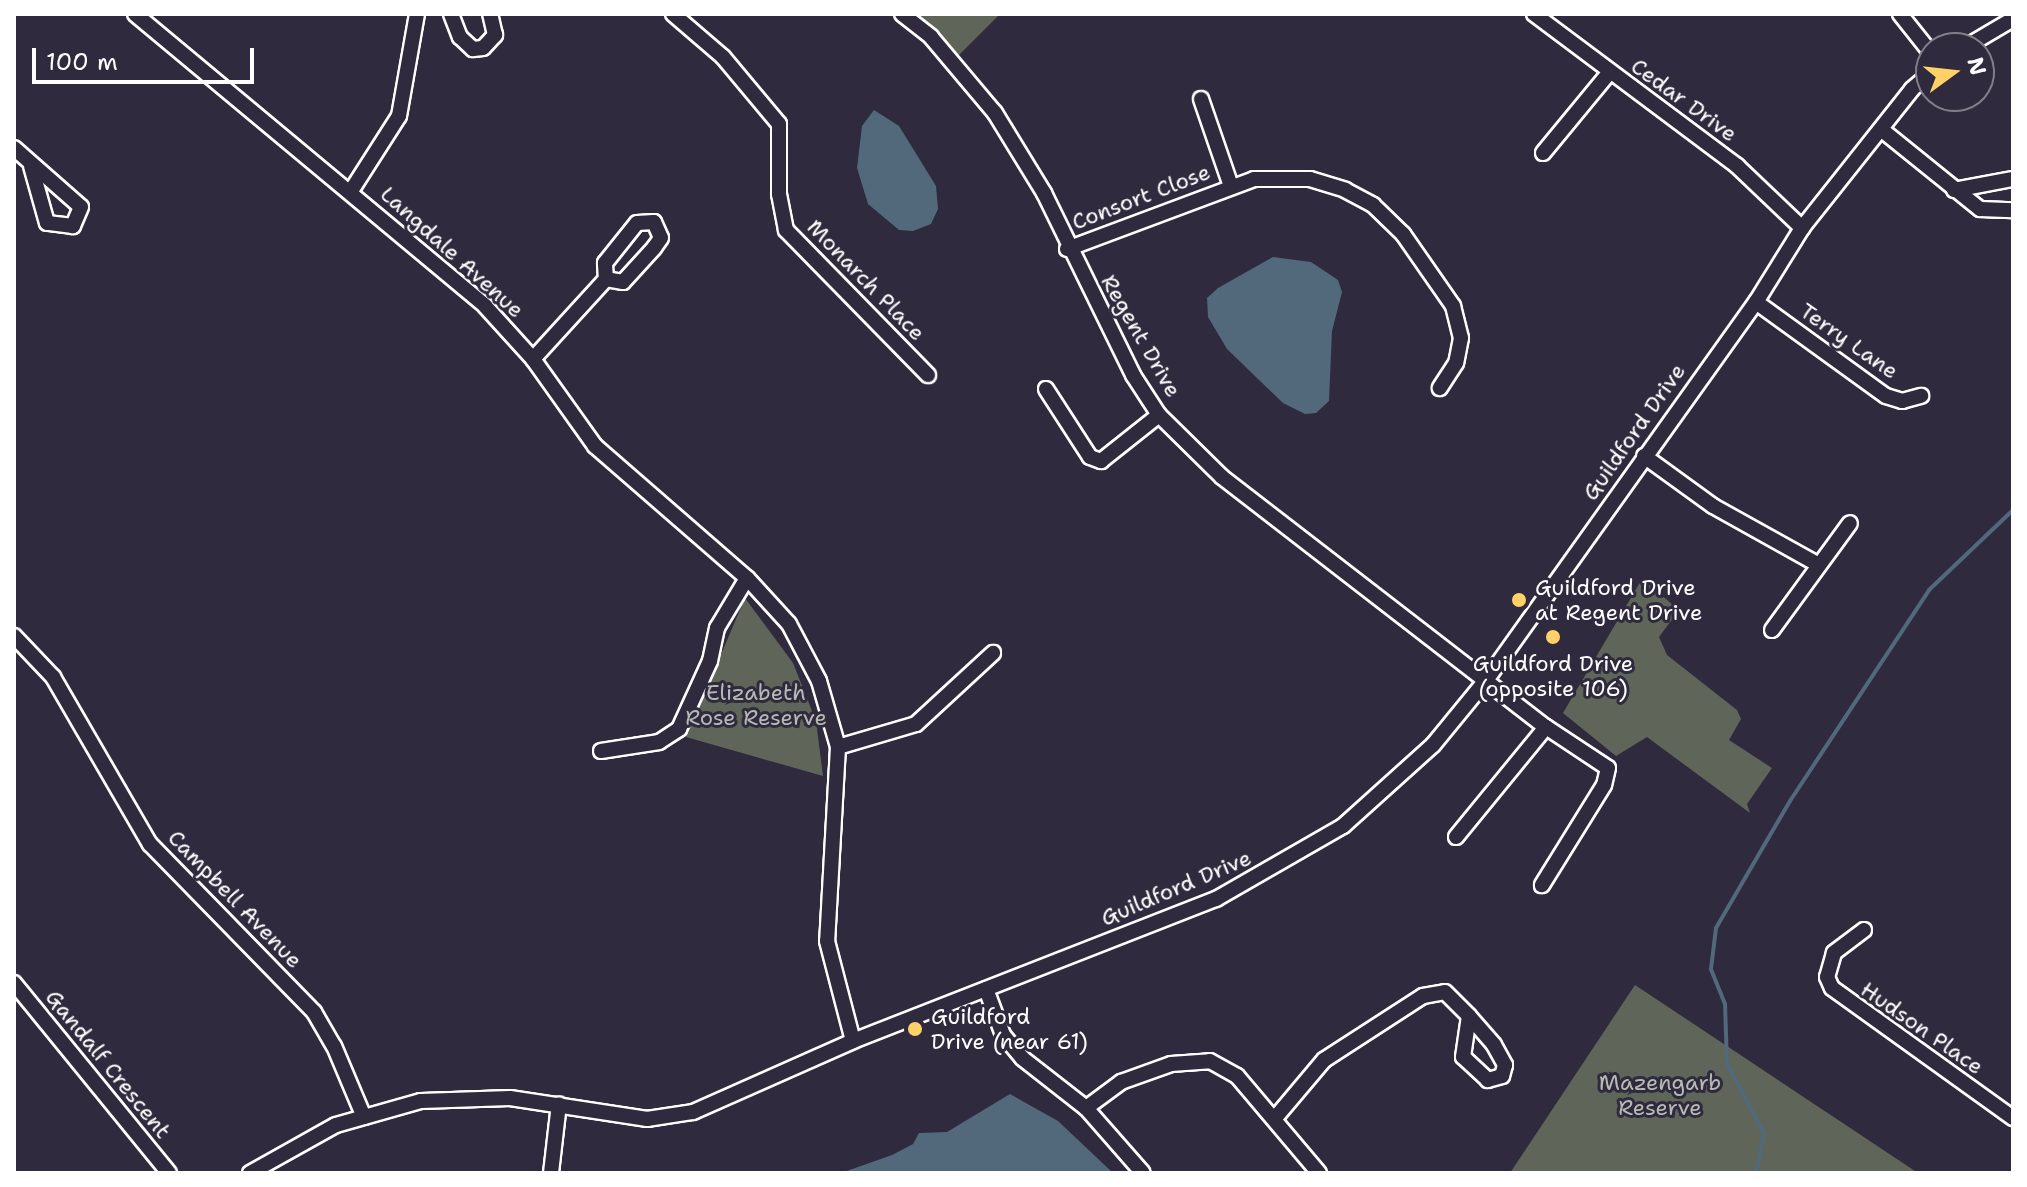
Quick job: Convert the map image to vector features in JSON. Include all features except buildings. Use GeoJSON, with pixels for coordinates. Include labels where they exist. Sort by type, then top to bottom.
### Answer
{"type":"FeatureCollection","features":[{"type":"Feature","properties":{"kind":"street","name":"Langdale Avenue"},"geometry":{"type":"LineString","coordinates":[[135,14],[466,288],[533,359],[595,446],[747,578],[789,624],[819,681],[838,747],[827,941],[853,1041]]}},
{"type":"Feature","properties":{"kind":"street"},"geometry":{"type":"LineString","coordinates":[[351,191],[399,116],[417,14]]}},
{"type":"Feature","properties":{"kind":"street"},"geometry":{"type":"LineString","coordinates":[[451,14],[460,37],[473,49],[483,48],[495,35],[490,14]]}},
{"type":"Feature","properties":{"kind":"street","name":"Monarch Place"},"geometry":{"type":"LineString","coordinates":[[673,14],[723,57],[779,124],[779,194],[786,230],[928,375]]}},
{"type":"Feature","properties":{"kind":"street","name":"Regent Drive"},"geometry":{"type":"LineString","coordinates":[[902,14],[931,37],[995,113],[1044,193],[1067,249],[1133,375],[1159,415],[1222,477],[1546,727],[1608,768],[1604,785],[1542,885]]}},
{"type":"Feature","properties":{"kind":"street","name":"Cedar Drive"},"geometry":{"type":"LineString","coordinates":[[1534,14],[1737,166],[1802,228]]}},
{"type":"Feature","properties":{"kind":"street"},"geometry":{"type":"LineString","coordinates":[[1900,14],[1915,33]]}},
{"type":"Feature","properties":{"kind":"street"},"geometry":{"type":"LineString","coordinates":[[1991,32],[2013,19]]}},
{"type":"Feature","properties":{"kind":"street"},"geometry":{"type":"LineString","coordinates":[[1543,153],[1609,73]]}},
{"type":"Feature","properties":{"kind":"street","name":"Guildford Drive"},"geometry":{"type":"LineString","coordinates":[[250,1173],[311,1136],[364,1117],[447,1098],[559,1104],[647,1119],[693,1112],[853,1041],[1216,899],[1293,858],[1390,789],[1487,679],[1756,302],[1802,228],[1915,92]]}},
{"type":"Feature","properties":{"kind":"street","name":"Consort Close"},"geometry":{"type":"LineString","coordinates":[[1201,99],[1231,186]]}},
{"type":"Feature","properties":{"kind":"street"},"geometry":{"type":"LineString","coordinates":[[1882,130],[1980,209],[2013,210]]}},
{"type":"Feature","properties":{"kind":"street"},"geometry":{"type":"LineString","coordinates":[[14,148],[31,166]]}},
{"type":"Feature","properties":{"kind":"street","name":"Consort Close"},"geometry":{"type":"LineString","coordinates":[[1067,249],[1231,186],[1272,176],[1310,179],[1373,205],[1403,234],[1453,306],[1461,338],[1456,363],[1440,388]]}},
{"type":"Feature","properties":{"kind":"street"},"geometry":{"type":"LineString","coordinates":[[1954,190],[2013,179]]}},
{"type":"Feature","properties":{"kind":"street"},"geometry":{"type":"LineString","coordinates":[[533,359],[606,279],[605,263],[637,223],[654,222],[661,238],[654,248],[623,282],[606,279]]}},
{"type":"Feature","properties":{"kind":"street","name":"Terry Lane"},"geometry":{"type":"LineString","coordinates":[[1756,302],[1886,396],[1902,401],[1921,396]]}},
{"type":"Feature","properties":{"kind":"street"},"geometry":{"type":"LineString","coordinates":[[1046,389],[1090,457],[1101,461],[1159,415]]}},
{"type":"Feature","properties":{"kind":"street"},"geometry":{"type":"LineString","coordinates":[[1644,456],[1713,506],[1819,565]]}},
{"type":"Feature","properties":{"kind":"street"},"geometry":{"type":"LineString","coordinates":[[1772,630],[1850,523]]}},
{"type":"Feature","properties":{"kind":"street"},"geometry":{"type":"LineString","coordinates":[[601,751],[659,742],[679,729],[710,661],[717,628],[747,578]]}},
{"type":"Feature","properties":{"kind":"street","name":"Campbell Avenue"},"geometry":{"type":"LineString","coordinates":[[14,636],[59,686],[150,844],[314,1012],[334,1046],[364,1117]]}},
{"type":"Feature","properties":{"kind":"street"},"geometry":{"type":"LineString","coordinates":[[838,747],[916,724],[993,653]]}},
{"type":"Feature","properties":{"kind":"street"},"geometry":{"type":"LineString","coordinates":[[1456,837],[1546,727]]}},
{"type":"Feature","properties":{"kind":"street","name":"Hudson Place"},"geometry":{"type":"LineString","coordinates":[[1864,930],[1834,953],[1827,977],[1832,988],[2013,1118]]}},
{"type":"Feature","properties":{"kind":"street","name":"Gandalf Crescent"},"geometry":{"type":"LineString","coordinates":[[14,983],[169,1173]]}},
{"type":"Feature","properties":{"kind":"street"},"geometry":{"type":"LineString","coordinates":[[986,989],[1003,1035],[1022,1058],[1086,1108],[1143,1173]]}},
{"type":"Feature","properties":{"kind":"street"},"geometry":{"type":"LineString","coordinates":[[1276,1117],[1324,1060],[1423,996],[1445,992],[1469,1016]]}},
{"type":"Feature","properties":{"kind":"street"},"geometry":{"type":"LineString","coordinates":[[1086,1108],[1121,1082],[1171,1064],[1210,1061],[1237,1076],[1276,1117],[1319,1173]]}},
{"type":"Feature","properties":{"kind":"street"},"geometry":{"type":"LineString","coordinates":[[551,1173],[559,1104]]}},
{"type":"Feature","properties":{"kind":"green space"},"geometry":{"type":"Polygon","coordinates":[[[914,14],[1000,14],[959,55],[914,14]]]}},
{"type":"Feature","properties":{"kind":"green space"},"geometry":{"type":"Polygon","coordinates":[[[1642,579],[1679,610],[1659,637],[1667,655],[1737,710],[1741,719],[1729,740],[1772,768],[1747,804],[1750,813],[1647,737],[1616,756],[1563,713],[1642,579]]]}},
{"type":"Feature","properties":{"kind":"green space","name":"Elizabeth Rose Reserve"},"geometry":{"type":"Polygon","coordinates":[[[745,598],[793,663],[816,721],[823,776],[686,737],[745,598]]]}},
{"type":"Feature","properties":{"kind":"green space","name":"Mazengarb Reserve"},"geometry":{"type":"Polygon","coordinates":[[[1635,985],[1918,1173],[1510,1173],[1635,985]]]}},
{"type":"Feature","properties":{"kind":"water"},"geometry":{"type":"Polygon","coordinates":[[[874,110],[899,126],[936,186],[938,209],[931,224],[913,231],[899,230],[868,204],[857,168],[862,126],[874,110]]]}},
{"type":"Feature","properties":{"kind":"water"},"geometry":{"type":"Polygon","coordinates":[[[1273,257],[1311,262],[1338,280],[1342,292],[1332,331],[1329,401],[1316,413],[1305,414],[1283,403],[1227,349],[1208,317],[1207,298],[1218,288],[1273,257]]]}},
{"type":"Feature","properties":{"kind":"water"},"geometry":{"type":"Polygon","coordinates":[[[1010,1094],[1058,1121],[1113,1173],[841,1173],[892,1155],[913,1144],[919,1133],[947,1132],[1010,1094]]]}},
{"type":"Feature","properties":{"kind":"waterway"},"geometry":{"type":"LineString","coordinates":[[1756,1173],[1764,1133],[1727,1064],[1725,1004],[1711,969],[1716,928],[1790,801],[1929,590],[2013,510]]}},
{"type":"Feature","properties":{"kind":"place","name":"Guildford Drive at Regent Drive"},"geometry":{"type":"Point","coordinates":[1519,600]}},
{"type":"Feature","properties":{"kind":"place","name":"Guildford Drive (opposite 106)"},"geometry":{"type":"Point","coordinates":[1553,637]}},
{"type":"Feature","properties":{"kind":"place","name":"Guildford Drive (near 61)"},"geometry":{"type":"Point","coordinates":[915,1029]}}]}
